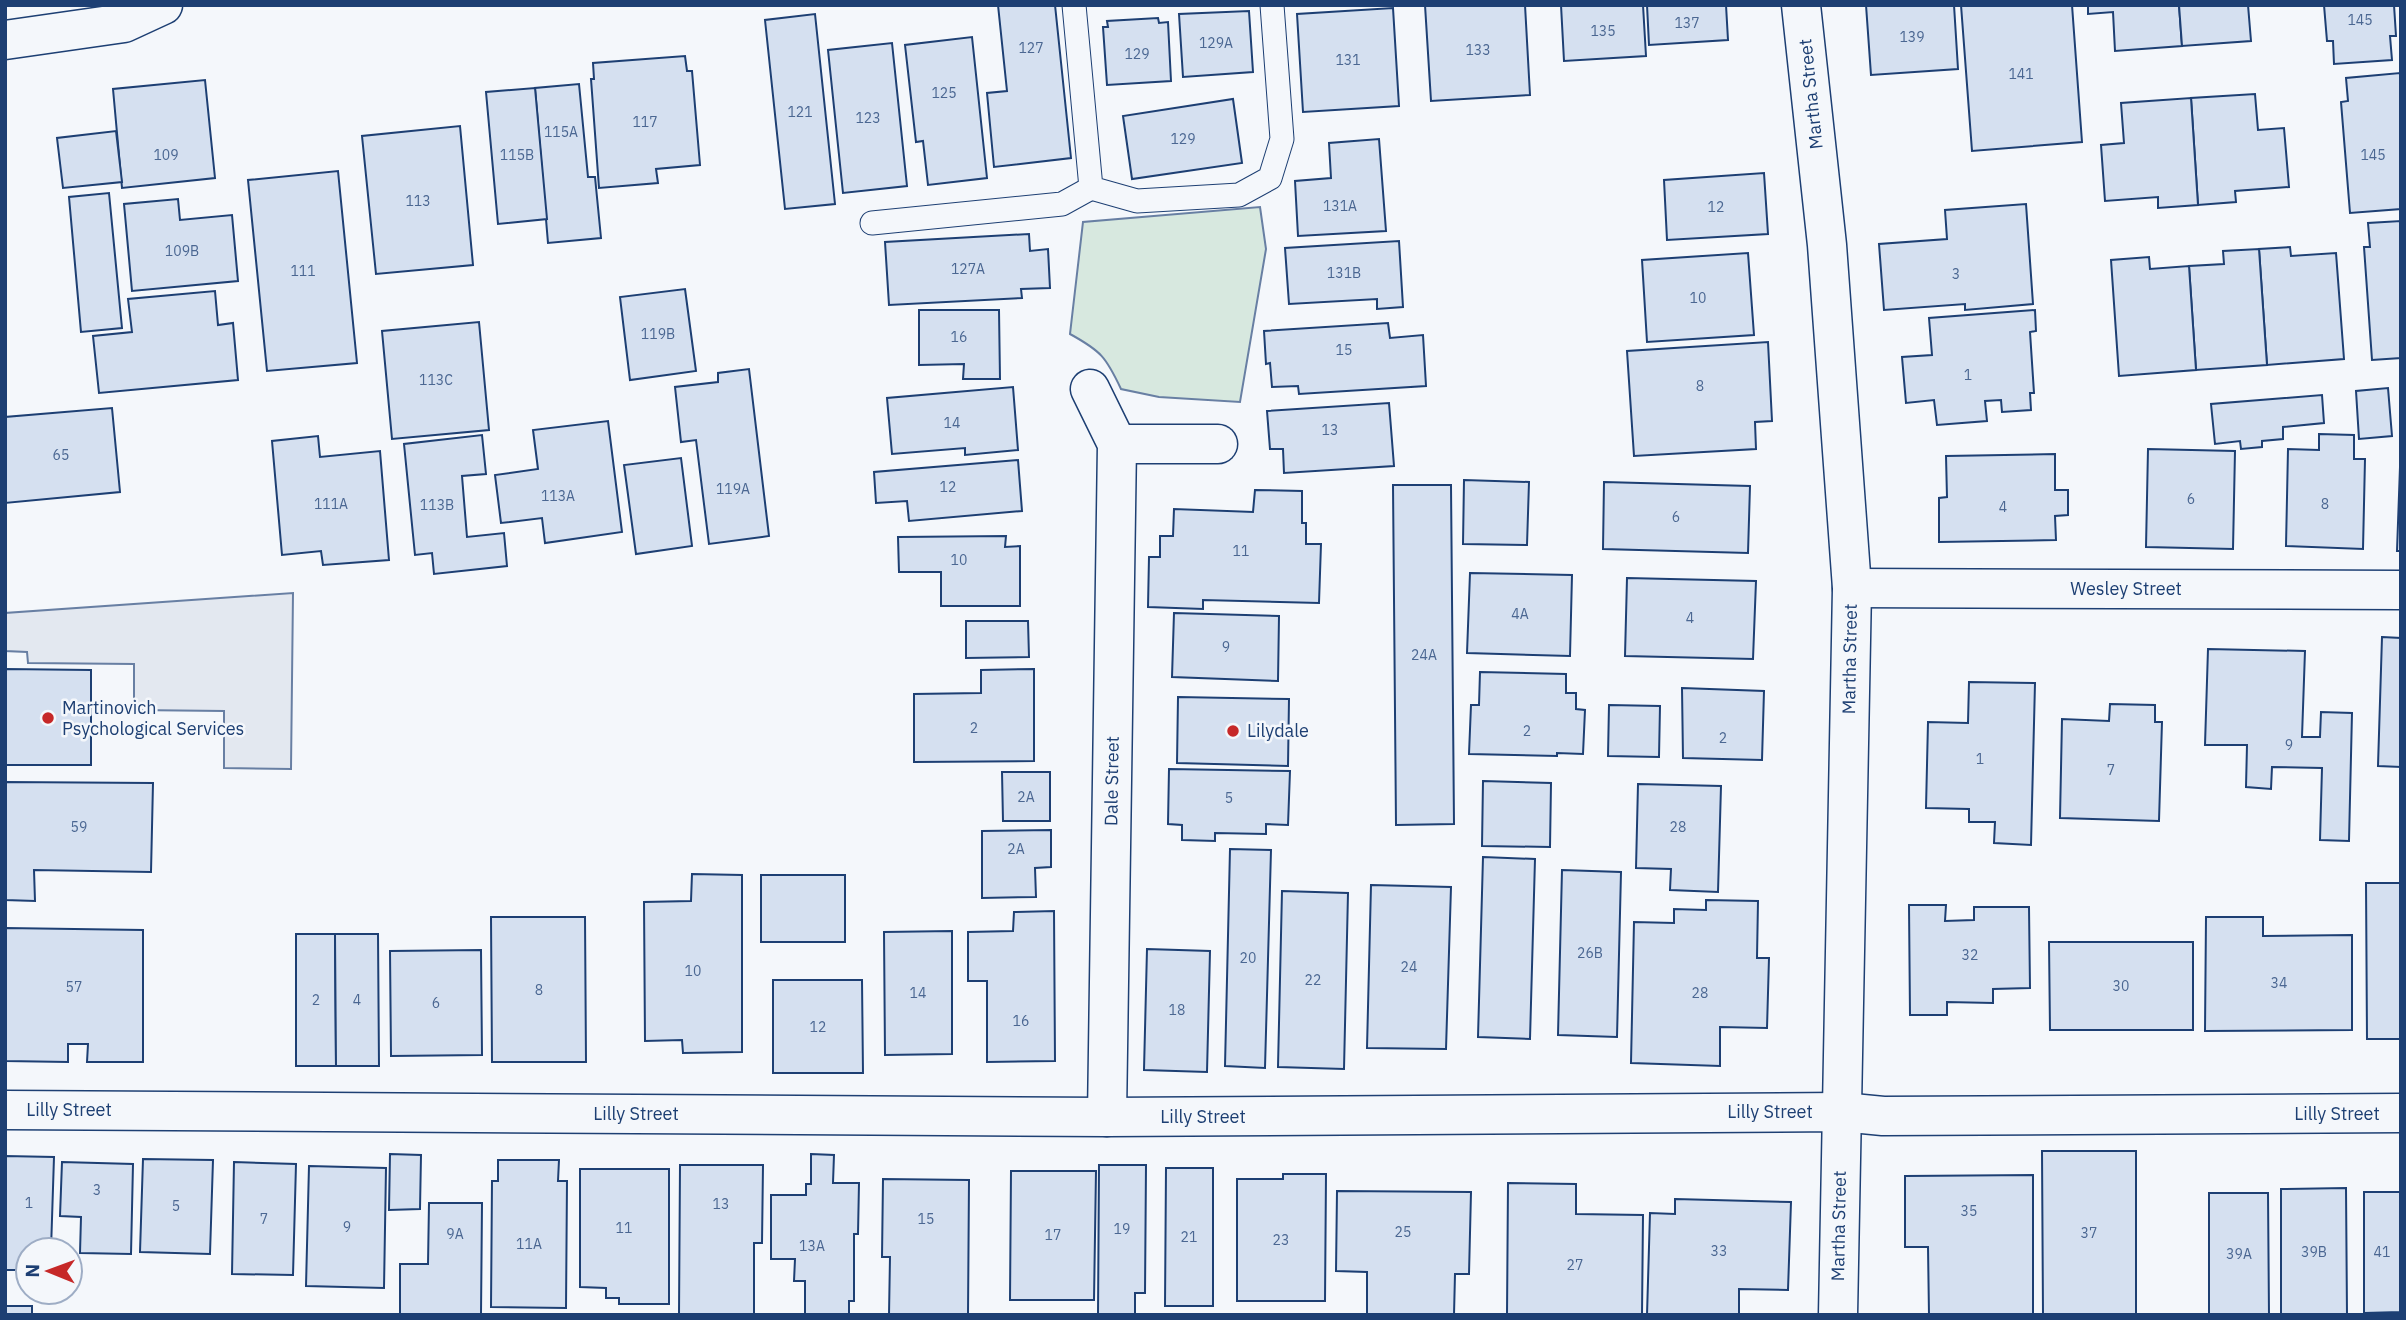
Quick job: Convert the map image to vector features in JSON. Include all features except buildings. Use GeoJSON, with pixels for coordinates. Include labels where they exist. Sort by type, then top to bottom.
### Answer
{"type":"FeatureCollection","features":[{"type":"Feature","properties":{"kind":"street"},"geometry":{"type":"LineString","coordinates":[[5,40],[124,23],[163,5]]}},
{"type":"Feature","properties":{"kind":"street","name":"Martha Street"},"geometry":{"type":"LineString","coordinates":[[1801,5],[1827,245],[1852,587],[1838,1315]]}},
{"type":"Feature","properties":{"kind":"street","name":"Dale Street"},"geometry":{"type":"LineString","coordinates":[[1090,389],[1117,444],[1107,1117]]}},
{"type":"Feature","properties":{"kind":"street"},"geometry":{"type":"LineString","coordinates":[[1117,444],[1218,444]]}},
{"type":"Feature","properties":{"kind":"street","name":"Wesley Street"},"geometry":{"type":"LineString","coordinates":[[1852,587],[2401,590]]}},
{"type":"Feature","properties":{"kind":"street","name":"Lilly Street"},"geometry":{"type":"LineString","coordinates":[[5,1110],[1107,1117],[1842,1112],[1883,1115],[2401,1113]]}},
{"type":"Feature","properties":{"kind":"lane"},"geometry":{"type":"LineString","coordinates":[[1073,5],[1091,188]]}},
{"type":"Feature","properties":{"kind":"lane"},"geometry":{"type":"LineString","coordinates":[[872,223],[1062,204],[1091,188],[1137,201],[1239,194],[1270,178],[1282,139],[1272,5]]}},
{"type":"Feature","properties":{"kind":"shaded area"},"geometry":{"type":"Polygon","coordinates":[[[1260,207],[1266,249],[1240,402],[1159,397],[1121,389],[1102,356],[1070,334],[1083,222],[1260,207]]]}},
{"type":"Feature","properties":{"kind":"shaded area"},"geometry":{"type":"Polygon","coordinates":[[[293,593],[291,769],[224,768],[224,711],[134,710],[134,664],[28,663],[27,652],[5,651],[5,613],[293,593]]]}},
{"type":"Feature","properties":{"kind":"place","name":"Martinovich Psychological Services"},"geometry":{"type":"Point","coordinates":[48,718]}},
{"type":"Feature","properties":{"kind":"place","name":"Lilydale"},"geometry":{"type":"Point","coordinates":[1233,731]}}]}
